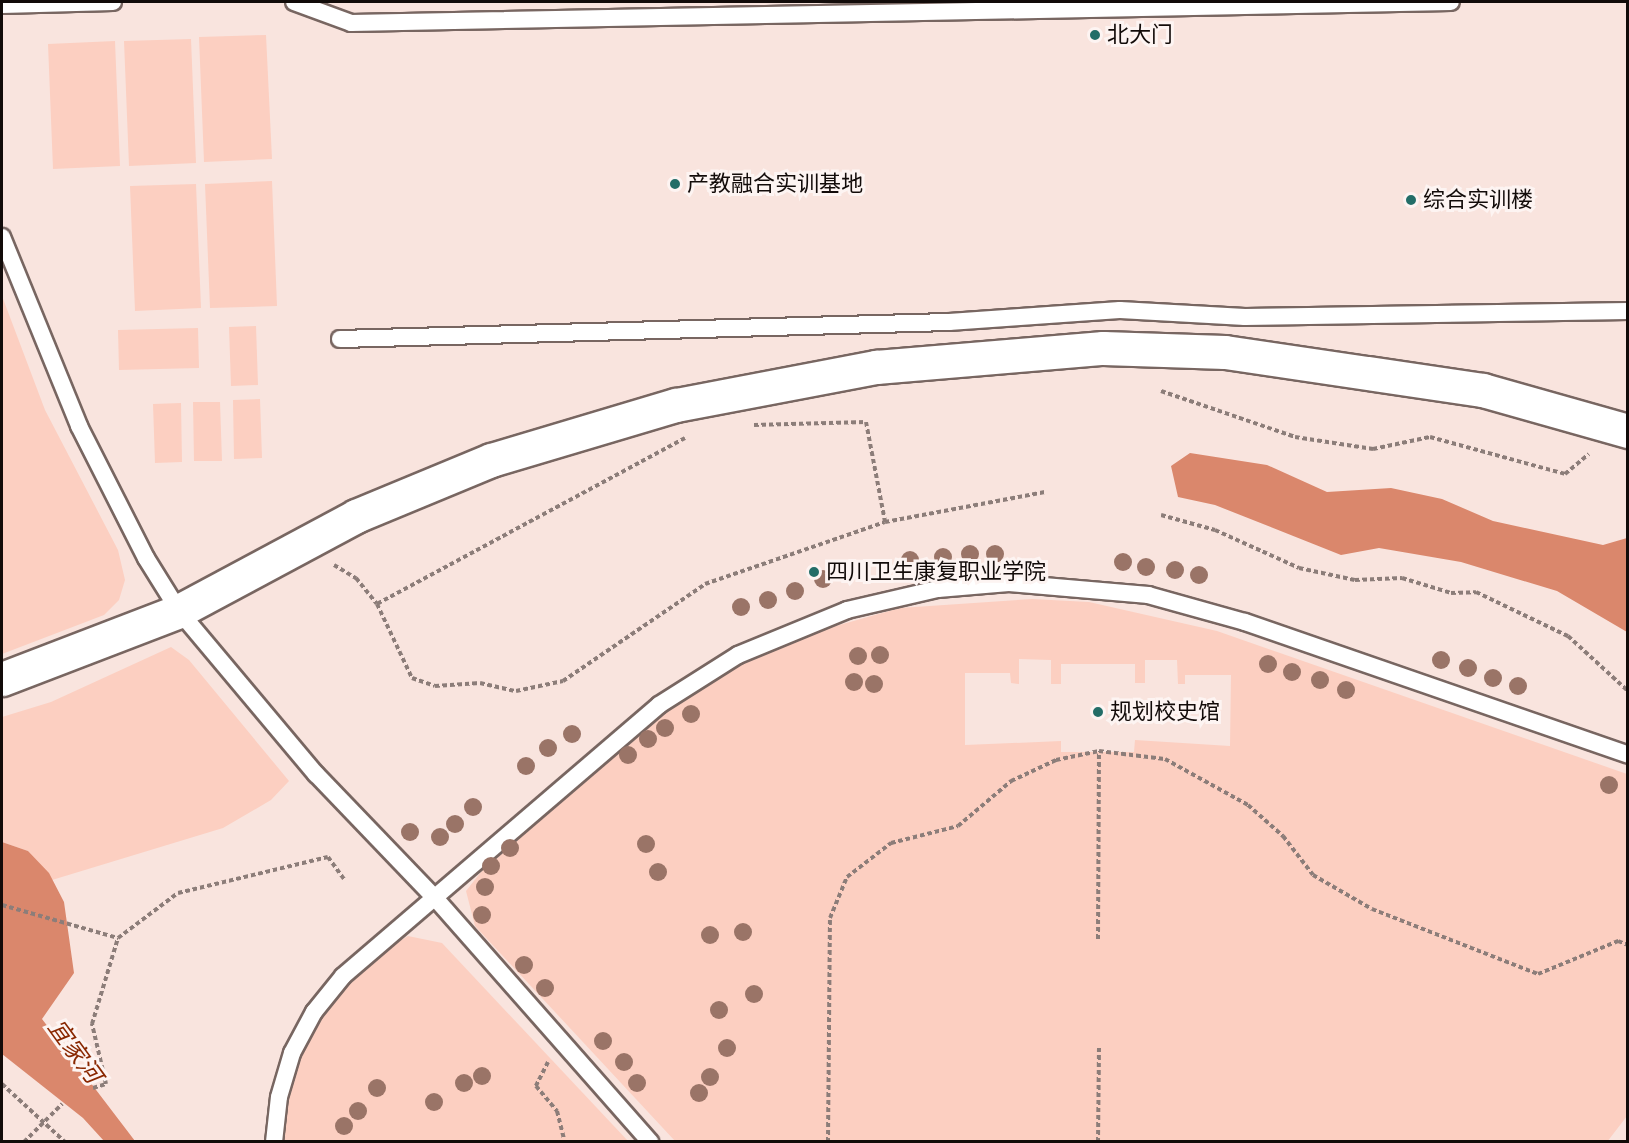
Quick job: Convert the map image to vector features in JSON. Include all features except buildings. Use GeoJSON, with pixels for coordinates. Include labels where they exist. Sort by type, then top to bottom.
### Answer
{"type":"FeatureCollection","features":[{"type":"Feature","properties":{"kind":"street"},"geometry":{"type":"LineString","coordinates":[[2,679],[179,611],[314,537],[426,484],[631,416],[790,381],[970,355],[1103,348],[1289,358],[1483,390],[1624,429]]}},
{"type":"Feature","properties":{"kind":"lane"},"geometry":{"type":"LineString","coordinates":[[2,5],[113,2]]}},
{"type":"Feature","properties":{"kind":"lane"},"geometry":{"type":"LineString","coordinates":[[294,2],[351,23],[870,7],[1450,2]]}},
{"type":"Feature","properties":{"kind":"lane"},"geometry":{"type":"LineString","coordinates":[[2,237],[79,426],[146,558],[179,611],[316,774],[436,899],[560,1037],[650,1142]]}},
{"type":"Feature","properties":{"kind":"lane"},"geometry":{"type":"LineString","coordinates":[[340,339],[949,322],[1120,310],[1245,317],[1628,311]]}},
{"type":"Feature","properties":{"kind":"lane"},"geometry":{"type":"LineString","coordinates":[[274,1142],[284,1074],[314,1012],[343,976],[436,899],[614,742],[718,666],[825,617],[938,589],[1078,585],[1194,606],[1628,755]]}},
{"type":"Feature","properties":{"kind":"path"},"geometry":{"type":"LineString","coordinates":[[1161,391],[1295,437],[1373,449],[1430,437],[1565,474],[1624,429]]}},
{"type":"Feature","properties":{"kind":"path"},"geometry":{"type":"LineString","coordinates":[[743,427],[866,422],[885,522]]}},
{"type":"Feature","properties":{"kind":"path"},"geometry":{"type":"LineString","coordinates":[[377,604],[692,434]]}},
{"type":"Feature","properties":{"kind":"path"},"geometry":{"type":"LineString","coordinates":[[314,537],[317,554],[356,578],[377,604],[412,678],[435,686],[480,683],[516,691],[564,681],[705,584],[885,522],[1046,492]]}},
{"type":"Feature","properties":{"kind":"path"},"geometry":{"type":"LineString","coordinates":[[1161,514],[1215,530],[1299,568],[1354,580],[1402,578],[1494,599],[1568,636],[1628,691]]}},
{"type":"Feature","properties":{"kind":"path"},"geometry":{"type":"LineString","coordinates":[[1098,939],[1099,752]]}},
{"type":"Feature","properties":{"kind":"path"},"geometry":{"type":"LineString","coordinates":[[828,1142],[830,918],[847,877],[891,843],[958,826],[1011,781],[1056,760],[1099,752],[1165,759],[1214,782],[1283,836],[1313,875],[1372,909],[1499,961],[1538,974],[1618,941],[1628,945]]}},
{"type":"Feature","properties":{"kind":"path"},"geometry":{"type":"LineString","coordinates":[[93,1088],[106,1084],[92,1023],[118,938],[178,894],[328,857],[344,879]]}},
{"type":"Feature","properties":{"kind":"path"},"geometry":{"type":"LineString","coordinates":[[2,905],[118,938]]}},
{"type":"Feature","properties":{"kind":"path"},"geometry":{"type":"LineString","coordinates":[[560,1037],[536,1086],[558,1111],[565,1142]]}},
{"type":"Feature","properties":{"kind":"path"},"geometry":{"type":"LineString","coordinates":[[1098,1142],[1099,1048]]}},
{"type":"Feature","properties":{"kind":"path"},"geometry":{"type":"LineString","coordinates":[[2,1084],[65,1142]]}},
{"type":"Feature","properties":{"kind":"path"},"geometry":{"type":"LineString","coordinates":[[24,1142],[62,1104]]}},
{"type":"Feature","properties":{"kind":"shaded area"},"geometry":{"type":"Polygon","coordinates":[[[266,35],[272,159],[204,162],[199,37],[266,35]]]}},
{"type":"Feature","properties":{"kind":"shaded area"},"geometry":{"type":"Polygon","coordinates":[[[191,39],[196,163],[129,166],[124,41],[191,39]]]}},
{"type":"Feature","properties":{"kind":"shaded area"},"geometry":{"type":"Polygon","coordinates":[[[115,41],[120,166],[53,169],[48,44],[115,41]]]}},
{"type":"Feature","properties":{"kind":"shaded area"},"geometry":{"type":"Polygon","coordinates":[[[272,181],[277,306],[210,308],[205,184],[272,181]]]}},
{"type":"Feature","properties":{"kind":"shaded area"},"geometry":{"type":"Polygon","coordinates":[[[196,184],[201,308],[135,311],[130,186],[196,184]]]}},
{"type":"Feature","properties":{"kind":"shaded area"},"geometry":{"type":"Polygon","coordinates":[[[2,296],[45,410],[118,550],[125,580],[119,600],[104,615],[2,654],[2,296]]]}},
{"type":"Feature","properties":{"kind":"shaded area"},"geometry":{"type":"Polygon","coordinates":[[[256,326],[258,385],[231,386],[229,327],[256,326]]]}},
{"type":"Feature","properties":{"kind":"shaded area"},"geometry":{"type":"Polygon","coordinates":[[[198,328],[199,368],[119,370],[118,330],[198,328]]]}},
{"type":"Feature","properties":{"kind":"shaded area"},"geometry":{"type":"Polygon","coordinates":[[[260,399],[262,458],[234,459],[233,400],[260,399]]]}},
{"type":"Feature","properties":{"kind":"shaded area"},"geometry":{"type":"Polygon","coordinates":[[[193,402],[220,402],[222,461],[194,461],[193,402]]]}},
{"type":"Feature","properties":{"kind":"shaded area"},"geometry":{"type":"Polygon","coordinates":[[[181,403],[182,462],[155,463],[153,404],[181,403]]]}},
{"type":"Feature","properties":{"kind":"shaded area"},"geometry":{"type":"Polygon","coordinates":[[[1190,453],[1267,465],[1327,492],[1391,488],[1442,499],[1493,521],[1603,545],[1627,538],[1627,632],[1557,591],[1461,562],[1379,548],[1341,555],[1215,505],[1178,497],[1171,466],[1190,453]]]}},
{"type":"Feature","properties":{"kind":"shaded area"},"geometry":{"type":"Polygon","coordinates":[[[1032,599],[1089,602],[1217,631],[1627,774],[1627,1116],[1607,1142],[675,1141],[475,926],[466,891],[496,853],[616,749],[721,673],[825,629],[900,608],[1032,599]],[[1019,659],[1019,684],[1011,683],[1010,673],[965,673],[965,745],[1061,741],[1061,752],[1134,752],[1135,740],[1230,746],[1231,675],[1185,675],[1185,684],[1178,684],[1177,660],[1145,660],[1145,683],[1135,683],[1135,664],[1061,664],[1061,684],[1051,684],[1051,660],[1019,659]]]}},
{"type":"Feature","properties":{"kind":"shaded area"},"geometry":{"type":"Polygon","coordinates":[[[171,647],[189,660],[289,781],[271,800],[223,828],[52,880],[28,851],[2,842],[2,717],[51,702],[171,647]]]}},
{"type":"Feature","properties":{"kind":"shaded area"},"geometry":{"type":"Polygon","coordinates":[[[2,842],[28,851],[49,873],[64,902],[74,973],[42,1019],[135,1141],[104,1141],[83,1118],[2,1054],[2,842]]]}},
{"type":"Feature","properties":{"kind":"shaded area"},"geometry":{"type":"Polygon","coordinates":[[[408,936],[442,943],[628,1141],[279,1142],[293,1062],[319,1014],[371,959],[408,936]]]}},
{"type":"Feature","properties":{"kind":"place","name":"北大门"},"geometry":{"type":"Point","coordinates":[1095,35]}},
{"type":"Feature","properties":{"kind":"place","name":"产教融合实训基地"},"geometry":{"type":"Point","coordinates":[675,184]}},
{"type":"Feature","properties":{"kind":"place","name":"综合实训楼"},"geometry":{"type":"Point","coordinates":[1411,200]}},
{"type":"Feature","properties":{"kind":"place","name":"四川卫生康复职业学院"},"geometry":{"type":"Point","coordinates":[814,572]}},
{"type":"Feature","properties":{"kind":"place","name":"规划校史馆"},"geometry":{"type":"Point","coordinates":[1098,712]}},
{"type":"Feature","properties":{"kind":"water label","name":"宜家河"},"geometry":{"type":"Point","coordinates":[75,1051]}}]}
